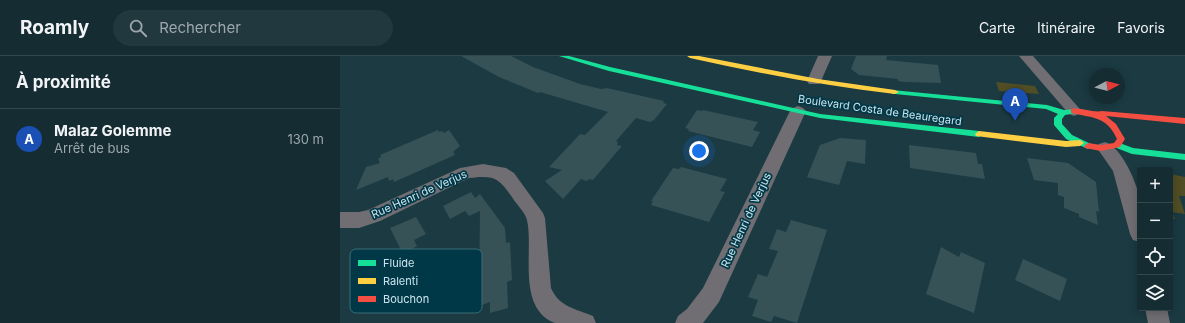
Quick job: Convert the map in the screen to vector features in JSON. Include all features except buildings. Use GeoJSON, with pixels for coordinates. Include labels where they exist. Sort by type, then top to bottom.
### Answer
{"type":"FeatureCollection","features":[{"type":"Feature","properties":{"kind":"street","name":"Boulevard Costa de Beauregard"},"geometry":{"type":"LineString","coordinates":[[562,56],[609,69],[820,116],[1066,144],[1080,143]]}},
{"type":"Feature","properties":{"kind":"street","name":"Boulevard Costa de Beauregard"},"geometry":{"type":"LineString","coordinates":[[690,56],[839,86],[1047,107],[1068,112],[1097,115],[1102,114],[1185,121]]}},
{"type":"Feature","properties":{"kind":"street"},"geometry":{"type":"LineString","coordinates":[[814,81],[824,56]]}},
{"type":"Feature","properties":{"kind":"street"},"geometry":{"type":"LineString","coordinates":[[1026,56],[1068,112]]}},
{"type":"Feature","properties":{"kind":"street","name":"Rue Henri de Verjus"},"geometry":{"type":"LineString","coordinates":[[686,323],[696,316],[711,295],[798,111]]}},
{"type":"Feature","properties":{"kind":"street","name":"Boulevard Costa de Beauregard"},"geometry":{"type":"LineString","coordinates":[[1068,112],[1058,118],[1058,125],[1070,138],[1080,143],[1093,147],[1111,147],[1132,151],[1185,156]]}},
{"type":"Feature","properties":{"kind":"street","name":"Boulevard Costa de Beauregard"},"geometry":{"type":"LineString","coordinates":[[1097,115],[1115,125],[1120,132],[1121,139],[1111,147]]}},
{"type":"Feature","properties":{"kind":"street"},"geometry":{"type":"LineString","coordinates":[[1111,147],[1121,169],[1137,219]]}},
{"type":"Feature","properties":{"kind":"street","name":"Rue Henri de Verjus"},"geometry":{"type":"LineString","coordinates":[[340,220],[359,220],[373,216],[466,172],[483,170],[500,172],[508,178],[536,218],[540,288],[546,303],[558,314],[585,323]]}},
{"type":"Feature","properties":{"kind":"street"},"geometry":{"type":"LineString","coordinates":[[1157,311],[1159,323]]}},
{"type":"Feature","properties":{"kind":"shaded area"},"geometry":{"type":"Polygon","coordinates":[[[996,82],[1035,86],[1039,94],[999,91],[996,82]]]}},
{"type":"Feature","properties":{"kind":"shaded area"},"geometry":{"type":"Polygon","coordinates":[[[1173,175],[1185,177],[1185,196],[1179,196],[1185,214],[1173,212],[1173,175]]]}},
{"type":"Feature","properties":{"kind":"traffic: fast"},"geometry":{"type":"LineString","coordinates":[[562,56],[609,69],[820,116],[979,134]]}},
{"type":"Feature","properties":{"kind":"traffic: fast"},"geometry":{"type":"LineString","coordinates":[[895,92],[1047,107],[1063,113]]}},
{"type":"Feature","properties":{"kind":"traffic: fast"},"geometry":{"type":"LineString","coordinates":[[1074,111],[1063,113],[1058,118],[1058,125],[1069,137],[1088,146]]}},
{"type":"Feature","properties":{"kind":"traffic: fast"},"geometry":{"type":"LineString","coordinates":[[1117,145],[1132,151],[1185,157]]}},
{"type":"Feature","properties":{"kind":"traffic: slow"},"geometry":{"type":"LineString","coordinates":[[690,56],[843,86],[895,92]]}},
{"type":"Feature","properties":{"kind":"traffic: slow"},"geometry":{"type":"LineString","coordinates":[[979,134],[1066,144],[1080,143]]}},
{"type":"Feature","properties":{"kind":"traffic: jam"},"geometry":{"type":"LineString","coordinates":[[1074,111],[1089,113],[1109,121],[1114,126],[1121,139],[1117,145],[1101,148],[1088,146]]}},
{"type":"Feature","properties":{"kind":"traffic: jam"},"geometry":{"type":"LineString","coordinates":[[1097,115],[1102,113],[1185,121]]}},
{"type":"Feature","properties":{"kind":"place","name":"Malaz Golemme"},"geometry":{"type":"Point","coordinates":[1015,121]}}]}
